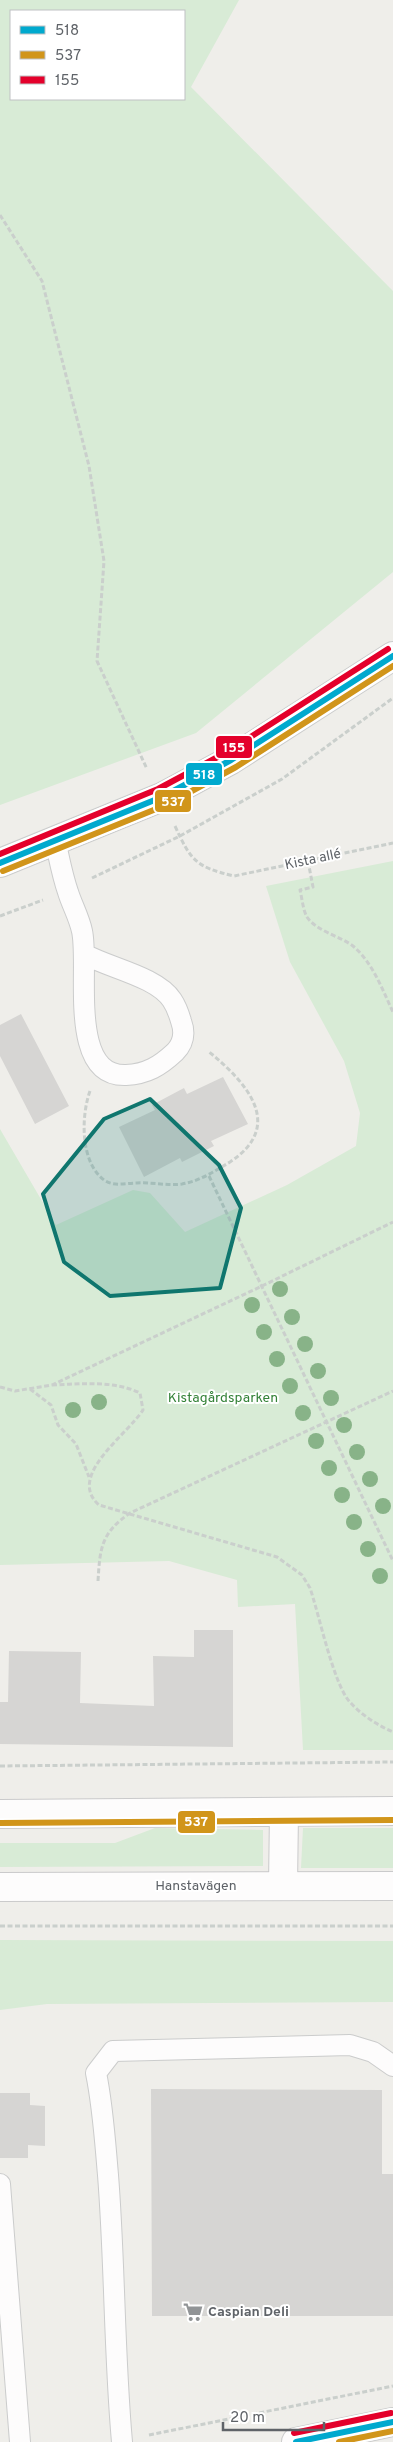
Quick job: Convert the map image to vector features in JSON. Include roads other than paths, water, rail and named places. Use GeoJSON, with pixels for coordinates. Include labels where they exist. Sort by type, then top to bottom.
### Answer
{"type":"FeatureCollection","features":[{"type":"Feature","properties":{"kind":"main road"},"geometry":{"type":"LineString","coordinates":[[0,863],[162,797],[230,760],[393,656]]}},
{"type":"Feature","properties":{"kind":"main road"},"geometry":{"type":"LineString","coordinates":[[0,1814],[393,1811]]}},
{"type":"Feature","properties":{"kind":"main road"},"geometry":{"type":"LineString","coordinates":[[283,1886],[284,1812]]}},
{"type":"Feature","properties":{"kind":"main road","name":"Hanstavägen"},"geometry":{"type":"LineString","coordinates":[[0,1887],[393,1886]]}},
{"type":"Feature","properties":{"kind":"main road"},"geometry":{"type":"LineString","coordinates":[[296,2442],[393,2422]]}},
{"type":"Feature","properties":{"kind":"lane"},"geometry":{"type":"LineString","coordinates":[[55,840],[67,890],[82,930],[86,955],[85,1028],[92,1051],[99,1065],[108,1072],[122,1075],[152,1070],[178,1049],[184,1037],[183,1025],[172,999],[160,988],[86,955]]}},
{"type":"Feature","properties":{"kind":"lane"},"geometry":{"type":"LineString","coordinates":[[122,2441],[118,2394],[114,2253],[102,2100],[96,2073],[113,2051],[273,2045],[350,2045],[373,2052],[393,2066]]}},
{"type":"Feature","properties":{"kind":"lane"},"geometry":{"type":"LineString","coordinates":[[0,2184],[8,2385],[20,2442]]}},
{"type":"Feature","properties":{"kind":"place","name":"Caspian Deli"},"geometry":{"type":"Point","coordinates":[193,2312]}},
{"type":"Feature","properties":{"kind":"park label","name":"Kistagårdsparken"},"geometry":{"type":"Point","coordinates":[223,1398]}}]}
